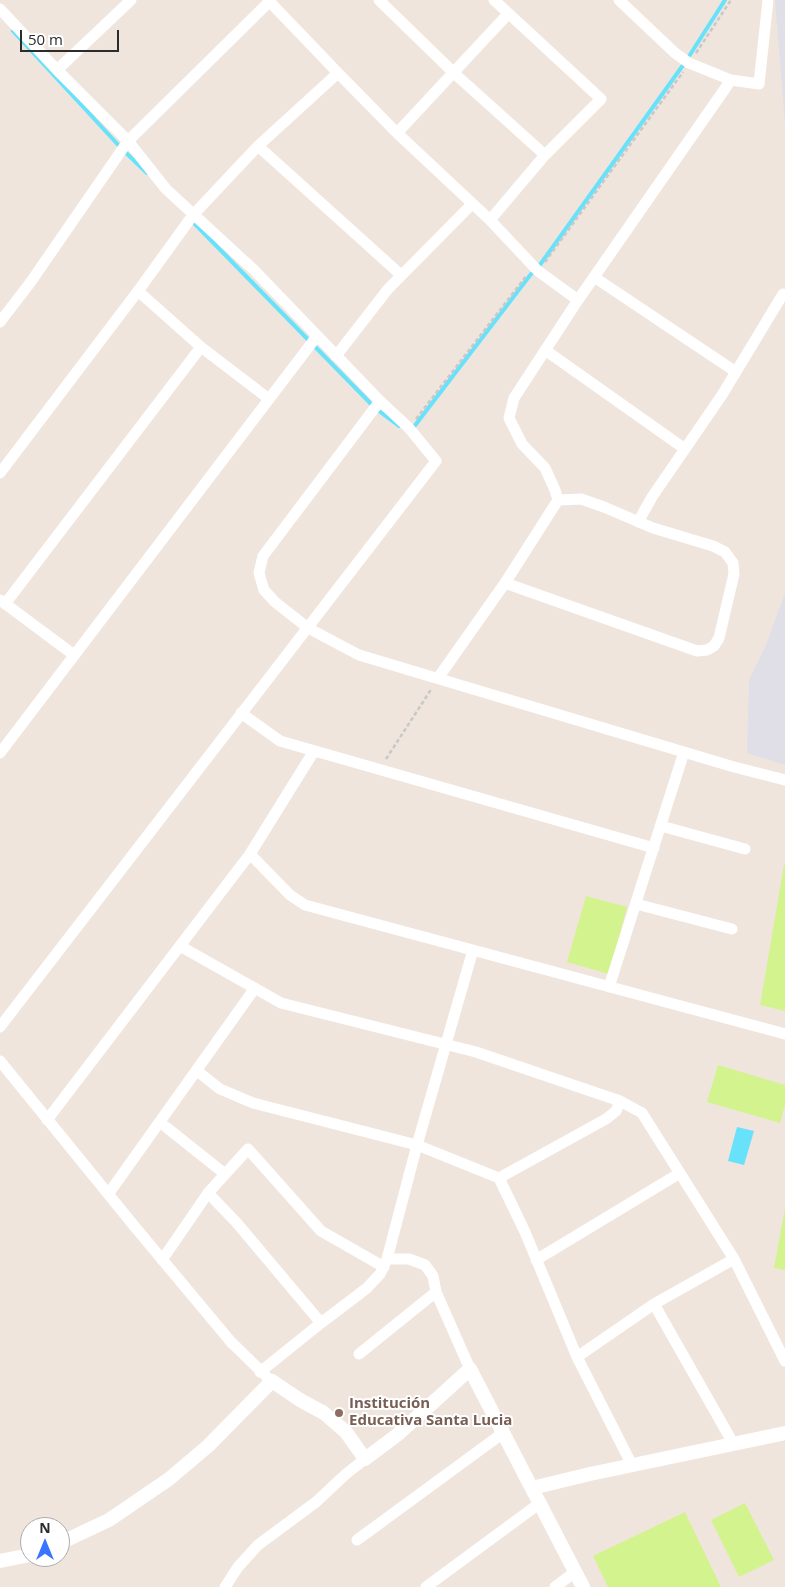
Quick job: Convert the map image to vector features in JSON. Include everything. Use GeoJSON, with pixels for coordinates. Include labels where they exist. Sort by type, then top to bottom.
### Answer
{"type":"FeatureCollection","features":[{"type":"Feature","properties":{"kind":"street"},"geometry":{"type":"LineString","coordinates":[[57,70],[131,0]]}},
{"type":"Feature","properties":{"kind":"street"},"geometry":{"type":"LineString","coordinates":[[380,0],[454,73],[545,155]]}},
{"type":"Feature","properties":{"kind":"street"},"geometry":{"type":"LineString","coordinates":[[490,220],[545,155],[601,99],[494,0]]}},
{"type":"Feature","properties":{"kind":"street"},"geometry":{"type":"LineString","coordinates":[[619,0],[675,54],[689,63],[731,80],[758,84],[768,0]]}},
{"type":"Feature","properties":{"kind":"street"},"geometry":{"type":"LineString","coordinates":[[0,322],[30,283],[128,142],[270,1],[338,74],[397,133],[490,220],[538,271],[578,300]]}},
{"type":"Feature","properties":{"kind":"street"},"geometry":{"type":"LineString","coordinates":[[0,9],[128,142],[166,189],[254,270],[380,401],[410,428],[436,461],[0,1027]]}},
{"type":"Feature","properties":{"kind":"street"},"geometry":{"type":"LineString","coordinates":[[397,133],[508,14]]}},
{"type":"Feature","properties":{"kind":"street"},"geometry":{"type":"LineString","coordinates":[[0,472],[138,291],[193,215],[258,146],[338,74]]}},
{"type":"Feature","properties":{"kind":"street"},"geometry":{"type":"LineString","coordinates":[[438,678],[505,583],[558,500],[556,490],[545,468],[522,444],[509,418],[514,398],[578,300],[731,80]]}},
{"type":"Feature","properties":{"kind":"street"},"geometry":{"type":"LineString","coordinates":[[258,146],[401,275]]}},
{"type":"Feature","properties":{"kind":"street"},"geometry":{"type":"LineString","coordinates":[[336,356],[388,289],[472,204]]}},
{"type":"Feature","properties":{"kind":"street"},"geometry":{"type":"LineString","coordinates":[[594,277],[736,372]]}},
{"type":"Feature","properties":{"kind":"street"},"geometry":{"type":"LineString","coordinates":[[138,291],[201,348],[269,399]]}},
{"type":"Feature","properties":{"kind":"street"},"geometry":{"type":"LineString","coordinates":[[638,522],[652,497],[736,372],[783,294]]}},
{"type":"Feature","properties":{"kind":"street"},"geometry":{"type":"LineString","coordinates":[[0,753],[317,336]]}},
{"type":"Feature","properties":{"kind":"street"},"geometry":{"type":"LineString","coordinates":[[74,655],[3,602],[201,348]]}},
{"type":"Feature","properties":{"kind":"street"},"geometry":{"type":"LineString","coordinates":[[545,350],[685,449]]}},
{"type":"Feature","properties":{"kind":"street"},"geometry":{"type":"LineString","coordinates":[[380,401],[263,556],[259,573],[264,590],[275,602],[308,628],[359,655],[734,767],[785,780]]}},
{"type":"Feature","properties":{"kind":"street"},"geometry":{"type":"LineString","coordinates":[[505,583],[697,651],[707,650],[714,646],[719,638],[734,574],[733,563],[725,552],[713,546],[653,528],[604,506],[581,499],[558,500]]}},
{"type":"Feature","properties":{"kind":"street"},"geometry":{"type":"LineString","coordinates":[[241,713],[280,741],[654,848]]}},
{"type":"Feature","properties":{"kind":"street"},"geometry":{"type":"LineString","coordinates":[[47,1120],[250,854],[314,751]]}},
{"type":"Feature","properties":{"kind":"street"},"geometry":{"type":"LineString","coordinates":[[609,987],[684,752]]}},
{"type":"Feature","properties":{"kind":"street"},"geometry":{"type":"LineString","coordinates":[[661,826],[745,849]]}},
{"type":"Feature","properties":{"kind":"street"},"geometry":{"type":"LineString","coordinates":[[250,854],[290,895],[305,905],[785,1034]]}},
{"type":"Feature","properties":{"kind":"street"},"geometry":{"type":"LineString","coordinates":[[636,904],[732,929]]}},
{"type":"Feature","properties":{"kind":"street"},"geometry":{"type":"LineString","coordinates":[[180,946],[281,1003],[476,1052],[620,1101],[642,1113],[734,1259],[785,1361]]}},
{"type":"Feature","properties":{"kind":"street"},"geometry":{"type":"LineString","coordinates":[[260,1372],[367,1288],[380,1274],[385,1263],[474,950]]}},
{"type":"Feature","properties":{"kind":"street"},"geometry":{"type":"LineString","coordinates":[[109,1193],[255,988]]}},
{"type":"Feature","properties":{"kind":"street"},"geometry":{"type":"LineString","coordinates":[[0,1061],[231,1342],[260,1372],[300,1400],[324,1413],[346,1432],[365,1459]]}},
{"type":"Feature","properties":{"kind":"street"},"geometry":{"type":"LineString","coordinates":[[202,1074],[220,1089],[252,1104],[417,1145],[499,1178],[577,1357],[632,1465]]}},
{"type":"Feature","properties":{"kind":"street"},"geometry":{"type":"LineString","coordinates":[[499,1178],[606,1119],[616,1111],[620,1101]]}},
{"type":"Feature","properties":{"kind":"street"},"geometry":{"type":"LineString","coordinates":[[166,1128],[225,1174]]}},
{"type":"Feature","properties":{"kind":"street"},"geometry":{"type":"LineString","coordinates":[[162,1260],[208,1193],[248,1150],[321,1230],[385,1263],[409,1259],[424,1265],[433,1276],[436,1292],[470,1369],[583,1587]]}},
{"type":"Feature","properties":{"kind":"street"},"geometry":{"type":"LineString","coordinates":[[536,1260],[680,1173]]}},
{"type":"Feature","properties":{"kind":"street"},"geometry":{"type":"LineString","coordinates":[[208,1193],[236,1222],[321,1323]]}},
{"type":"Feature","properties":{"kind":"street"},"geometry":{"type":"LineString","coordinates":[[577,1357],[654,1304],[734,1259]]}},
{"type":"Feature","properties":{"kind":"street"},"geometry":{"type":"LineString","coordinates":[[359,1354],[436,1292]]}},
{"type":"Feature","properties":{"kind":"street"},"geometry":{"type":"LineString","coordinates":[[654,1304],[733,1444]]}},
{"type":"Feature","properties":{"kind":"street"},"geometry":{"type":"LineString","coordinates":[[225,1587],[238,1567],[258,1546],[316,1502],[346,1474],[397,1435],[470,1369]]}},
{"type":"Feature","properties":{"kind":"street"},"geometry":{"type":"LineString","coordinates":[[70,1538],[109,1520],[169,1479],[208,1446],[272,1381]]}},
{"type":"Feature","properties":{"kind":"street"},"geometry":{"type":"LineString","coordinates":[[357,1540],[503,1433]]}},
{"type":"Feature","properties":{"kind":"street"},"geometry":{"type":"LineString","coordinates":[[532,1488],[785,1433]]}},
{"type":"Feature","properties":{"kind":"street"},"geometry":{"type":"LineString","coordinates":[[426,1587],[540,1503]]}},
{"type":"Feature","properties":{"kind":"street"},"geometry":{"type":"LineString","coordinates":[[0,1561],[20,1557]]}},
{"type":"Feature","properties":{"kind":"street"},"geometry":{"type":"LineString","coordinates":[[555,1587],[575,1572]]}},
{"type":"Feature","properties":{"kind":"path"},"geometry":{"type":"LineString","coordinates":[[410,428],[527,275],[538,271],[689,63],[731,0]]}},
{"type":"Feature","properties":{"kind":"path"},"geometry":{"type":"LineString","coordinates":[[379,770],[438,678]]}},
{"type":"Feature","properties":{"kind":"shaded area"},"geometry":{"type":"Polygon","coordinates":[[[775,0],[785,0],[785,123],[775,0]]]}},
{"type":"Feature","properties":{"kind":"shaded area"},"geometry":{"type":"Polygon","coordinates":[[[785,593],[785,765],[747,753],[749,680],[766,645],[785,593]]]}},
{"type":"Feature","properties":{"kind":"green space"},"geometry":{"type":"Polygon","coordinates":[[[785,865],[785,1011],[760,1005],[785,865]]]}},
{"type":"Feature","properties":{"kind":"green space"},"geometry":{"type":"Polygon","coordinates":[[[586,896],[627,907],[609,974],[567,962],[586,896]]]}},
{"type":"Feature","properties":{"kind":"green space"},"geometry":{"type":"Polygon","coordinates":[[[718,1065],[785,1085],[785,1105],[780,1123],[707,1102],[718,1065]]]}},
{"type":"Feature","properties":{"kind":"green space"},"geometry":{"type":"Polygon","coordinates":[[[785,1208],[785,1270],[774,1268],[785,1208]]]}},
{"type":"Feature","properties":{"kind":"green space"},"geometry":{"type":"Polygon","coordinates":[[[745,1503],[774,1560],[739,1577],[711,1520],[745,1503]]]}},
{"type":"Feature","properties":{"kind":"green space"},"geometry":{"type":"Polygon","coordinates":[[[685,1512],[721,1587],[608,1587],[593,1556],[685,1512]]]}},
{"type":"Feature","properties":{"kind":"water"},"geometry":{"type":"Polygon","coordinates":[[[737,1127],[754,1131],[744,1165],[728,1161],[737,1127]]]}},
{"type":"Feature","properties":{"kind":"waterway"},"geometry":{"type":"LineString","coordinates":[[413,428],[531,274],[537,269],[686,61],[725,0]]}},
{"type":"Feature","properties":{"kind":"waterway"},"geometry":{"type":"LineString","coordinates":[[13,31],[122,149],[147,173]]}},
{"type":"Feature","properties":{"kind":"waterway"},"geometry":{"type":"LineString","coordinates":[[191,220],[375,408],[399,426]]}},
{"type":"Feature","properties":{"kind":"place","name":"Institución Educativa Santa Lucia"},"geometry":{"type":"Point","coordinates":[339,1413]}}]}
